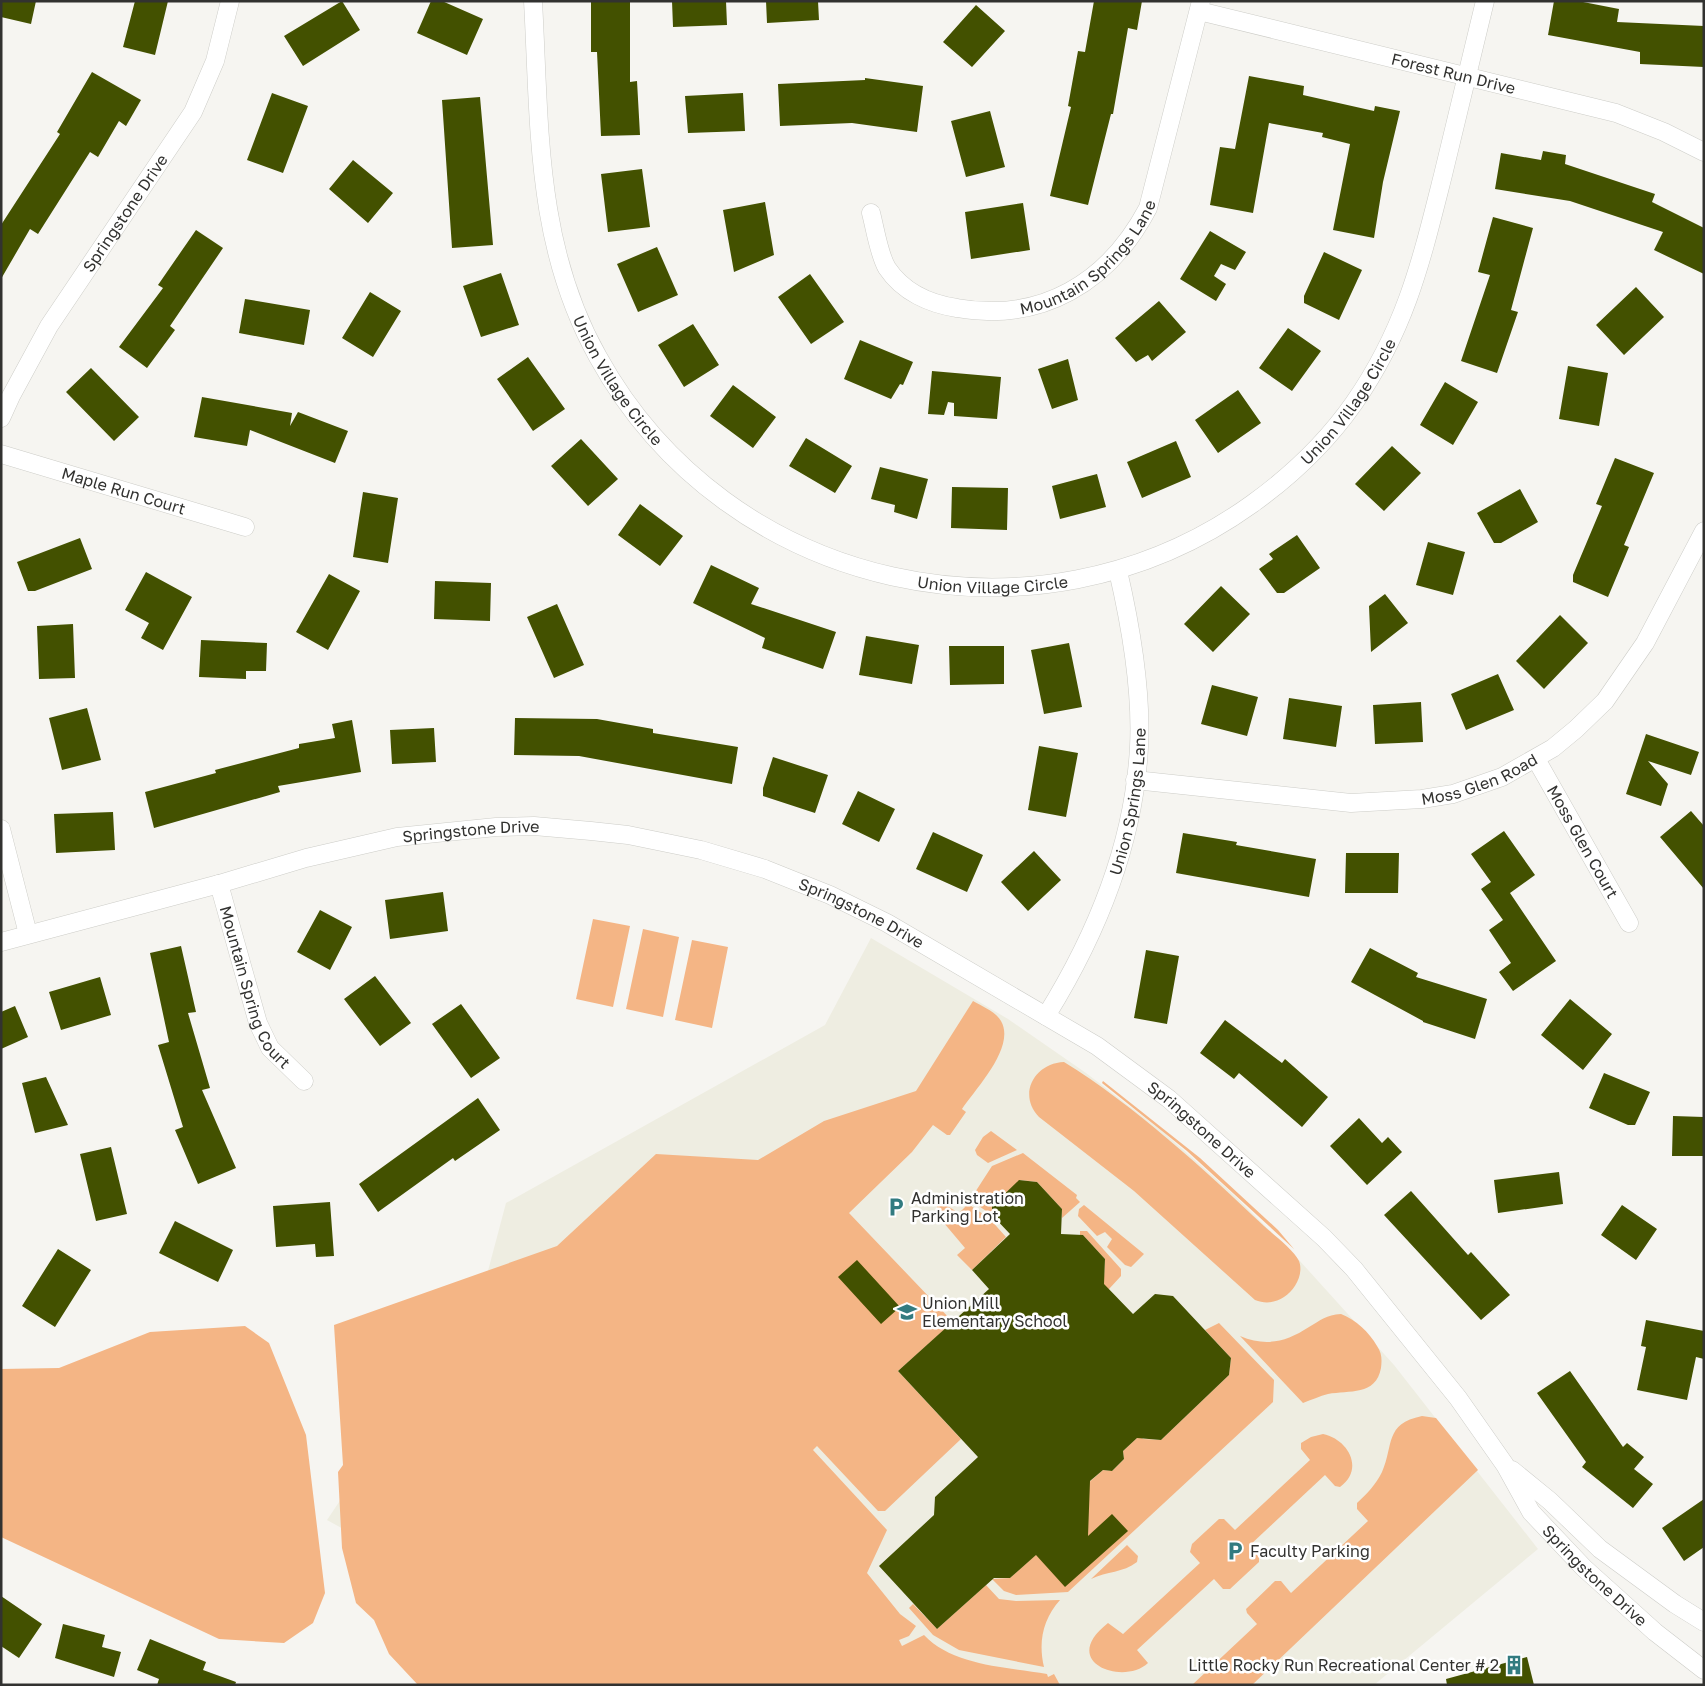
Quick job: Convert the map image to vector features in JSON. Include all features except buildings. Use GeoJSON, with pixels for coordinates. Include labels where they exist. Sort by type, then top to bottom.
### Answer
{"type":"FeatureCollection","features":[{"type":"Feature","properties":{"kind":"street","name":"Springstone Drive"},"geometry":{"type":"LineString","coordinates":[[1,418],[49,326],[193,112],[215,61],[230,1]]}},
{"type":"Feature","properties":{"kind":"street","name":"Union Village Circle"},"geometry":{"type":"LineString","coordinates":[[533,1],[543,181],[556,253],[574,308],[598,357],[627,403],[664,448],[711,491],[762,526],[822,556],[881,575],[946,586],[1007,588],[1049,585],[1118,571],[1165,554],[1205,535],[1232,518],[1293,472],[1352,407],[1379,365],[1400,324],[1419,271],[1485,1]]}},
{"type":"Feature","properties":{"kind":"street","name":"Forest Run Drive"},"geometry":{"type":"LineString","coordinates":[[1200,6],[1616,113],[1664,132],[1704,152]]}},
{"type":"Feature","properties":{"kind":"street","name":"Mountain Springs Lane"},"geometry":{"type":"LineString","coordinates":[[871,213],[885,266],[906,289],[921,298],[947,307],[978,312],[1007,311],[1047,302],[1080,287],[1103,270],[1120,252],[1148,208],[1200,6]]}},
{"type":"Feature","properties":{"kind":"street","name":"Maple Run Court"},"geometry":{"type":"LineString","coordinates":[[1,454],[245,527]]}},
{"type":"Feature","properties":{"kind":"street","name":"Moss Glen Road"},"geometry":{"type":"LineString","coordinates":[[1135,780],[1351,803],[1422,799],[1454,794],[1502,777],[1536,759],[1576,730],[1605,701],[1632,664],[1704,531]]}},
{"type":"Feature","properties":{"kind":"street","name":"Union Springs Lane"},"geometry":{"type":"LineString","coordinates":[[1046,1016],[1086,948],[1112,888],[1127,830],[1139,747],[1137,691],[1126,608],[1118,571]]}},
{"type":"Feature","properties":{"kind":"street","name":"Moss Glen Court"},"geometry":{"type":"LineString","coordinates":[[1536,759],[1629,923]]}},
{"type":"Feature","properties":{"kind":"street","name":"Springstone Drive"},"geometry":{"type":"LineString","coordinates":[[1,942],[219,884],[306,858],[397,837],[506,827],[534,826],[628,835],[720,855],[765,869],[830,895],[887,922],[1097,1046],[1169,1099],[1324,1238],[1354,1269],[1434,1368],[1506,1465],[1531,1512],[1584,1568],[1654,1632],[1704,1670]]}},
{"type":"Feature","properties":{"kind":"street"},"geometry":{"type":"LineString","coordinates":[[1,828],[28,934]]}},
{"type":"Feature","properties":{"kind":"street","name":"Mountain Spring Court"},"geometry":{"type":"LineString","coordinates":[[219,884],[258,1023],[270,1048],[304,1081]]}},
{"type":"Feature","properties":{"kind":"street","name":"Springstone Drive"},"geometry":{"type":"LineString","coordinates":[[1506,1465],[1550,1501],[1600,1549],[1675,1604],[1704,1622]]}},
{"type":"Feature","properties":{"kind":"shaded area"},"geometry":{"type":"Polygon","coordinates":[[[593,919],[630,926],[613,1007],[576,999],[593,919]]]}},
{"type":"Feature","properties":{"kind":"shaded area"},"geometry":{"type":"Polygon","coordinates":[[[643,929],[679,937],[663,1017],[626,1009],[643,929]]]}},
{"type":"Feature","properties":{"kind":"shaded area","name":"Union Mill Elementary School"},"geometry":{"type":"Polygon","coordinates":[[[871,938],[1008,1019],[1086,1073],[1162,1131],[1232,1193],[1299,1260],[1394,1365],[1538,1549],[1374,1685],[626,1685],[327,1520],[484,1286],[506,1203],[825,1025],[871,938]]]}},
{"type":"Feature","properties":{"kind":"shaded area"},"geometry":{"type":"Polygon","coordinates":[[[692,940],[728,947],[712,1028],[675,1020],[692,940]]]}},
{"type":"Feature","properties":{"kind":"shaded area"},"geometry":{"type":"Polygon","coordinates":[[[973,1001],[996,1015],[1001,1021],[1004,1031],[999,1055],[962,1109],[966,1112],[950,1135],[947,1135],[933,1125],[912,1152],[849,1213],[953,1322],[898,1371],[961,1439],[885,1511],[878,1511],[817,1446],[813,1450],[887,1530],[867,1573],[900,1614],[916,1626],[909,1636],[899,1640],[902,1646],[924,1635],[936,1645],[965,1659],[981,1664],[1047,1674],[1048,1677],[1054,1674],[1060,1685],[418,1685],[389,1654],[374,1620],[356,1603],[342,1548],[338,1472],[343,1465],[334,1325],[557,1246],[656,1154],[758,1160],[824,1121],[916,1091],[973,1001]]]}},
{"type":"Feature","properties":{"kind":"shaded area"},"geometry":{"type":"Polygon","coordinates":[[[1064,1062],[1116,1098],[1168,1139],[1288,1247],[1299,1261],[1300,1271],[1298,1281],[1288,1294],[1274,1302],[1255,1300],[1134,1191],[1039,1117],[1030,1099],[1032,1081],[1045,1068],[1064,1062]]]}},
{"type":"Feature","properties":{"kind":"shaded area"},"geometry":{"type":"Polygon","coordinates":[[[1103,1081],[1200,1158],[1278,1230],[1294,1249],[1187,1151],[1102,1083],[1103,1081]]]}},
{"type":"Feature","properties":{"kind":"shaded area"},"geometry":{"type":"Polygon","coordinates":[[[991,1131],[1017,1150],[988,1163],[977,1155],[975,1150],[983,1137],[991,1131]]]}},
{"type":"Feature","properties":{"kind":"shaded area"},"geometry":{"type":"Polygon","coordinates":[[[1023,1153],[1077,1195],[1076,1198],[1080,1202],[1062,1218],[1062,1209],[1037,1182],[1020,1180],[992,1206],[992,1215],[970,1200],[992,1166],[1023,1153]]]}},
{"type":"Feature","properties":{"kind":"shaded area"},"geometry":{"type":"Polygon","coordinates":[[[939,1201],[959,1213],[968,1204],[989,1218],[1006,1237],[972,1270],[957,1255],[965,1248],[938,1216],[937,1205],[939,1201]]]}},
{"type":"Feature","properties":{"kind":"shaded area"},"geometry":{"type":"Polygon","coordinates":[[[1084,1205],[1144,1254],[1131,1267],[1125,1265],[1107,1247],[1112,1239],[1105,1232],[1097,1236],[1078,1216],[1079,1209],[1084,1205]]]}},
{"type":"Feature","properties":{"kind":"shaded area"},"geometry":{"type":"Polygon","coordinates":[[[1080,1231],[1087,1231],[1121,1269],[1121,1276],[1109,1289],[1092,1288],[1104,1277],[1105,1259],[1083,1235],[1080,1235],[1080,1231]]]}},
{"type":"Feature","properties":{"kind":"shaded area"},"geometry":{"type":"Polygon","coordinates":[[[1341,1314],[1362,1327],[1379,1349],[1381,1368],[1378,1377],[1374,1383],[1360,1390],[1328,1394],[1303,1403],[1240,1336],[1259,1341],[1276,1341],[1292,1336],[1327,1317],[1341,1314]]]}},
{"type":"Feature","properties":{"kind":"shaded area"},"geometry":{"type":"Polygon","coordinates":[[[1219,1323],[1274,1380],[1273,1402],[1068,1592],[1016,1595],[1004,1591],[992,1579],[1010,1578],[1089,1507],[1086,1485],[1103,1470],[1112,1471],[1124,1459],[1123,1451],[1140,1435],[1143,1439],[1161,1440],[1229,1375],[1231,1358],[1205,1330],[1219,1323]]]}},
{"type":"Feature","properties":{"kind":"shaded area"},"geometry":{"type":"Polygon","coordinates":[[[245,1326],[269,1343],[306,1435],[325,1593],[313,1623],[284,1643],[219,1639],[1,1537],[1,1369],[59,1368],[150,1332],[245,1326]]]}},
{"type":"Feature","properties":{"kind":"shaded area"},"geometry":{"type":"Polygon","coordinates":[[[1422,1416],[1436,1418],[1478,1470],[1252,1685],[1192,1685],[1257,1624],[1247,1613],[1246,1609],[1275,1581],[1281,1581],[1291,1593],[1368,1521],[1357,1509],[1357,1503],[1371,1489],[1382,1472],[1392,1437],[1396,1430],[1401,1424],[1422,1416]]]}},
{"type":"Feature","properties":{"kind":"shaded area"},"geometry":{"type":"Polygon","coordinates":[[[1323,1434],[1332,1437],[1346,1448],[1352,1464],[1347,1480],[1340,1487],[1335,1486],[1325,1475],[1249,1546],[1259,1557],[1259,1562],[1230,1589],[1223,1589],[1214,1579],[1137,1650],[1148,1663],[1137,1670],[1124,1672],[1111,1671],[1100,1667],[1092,1659],[1089,1649],[1094,1637],[1108,1623],[1123,1634],[1200,1563],[1190,1552],[1192,1544],[1219,1519],[1224,1519],[1235,1530],[1310,1460],[1301,1449],[1301,1443],[1311,1437],[1323,1434]]]}},
{"type":"Feature","properties":{"kind":"shaded area"},"geometry":{"type":"Polygon","coordinates":[[[1127,1545],[1138,1556],[1137,1562],[1132,1566],[1091,1579],[1127,1545]]]}},
{"type":"Feature","properties":{"kind":"shaded area"},"geometry":{"type":"Polygon","coordinates":[[[986,1585],[999,1599],[1016,1601],[1060,1600],[1049,1615],[1043,1631],[1042,1658],[1044,1667],[959,1650],[933,1635],[909,1608],[913,1604],[937,1629],[986,1585]]]}},
{"type":"Feature","properties":{"kind":"place","name":"Administration Parking Lot"},"geometry":{"type":"Point","coordinates":[896,1207]}},
{"type":"Feature","properties":{"kind":"place","name":"Union Mill Elementary School"},"geometry":{"type":"Point","coordinates":[907,1312]}},
{"type":"Feature","properties":{"kind":"place","name":"Faculty Parking"},"geometry":{"type":"Point","coordinates":[1235,1551]}},
{"type":"Feature","properties":{"kind":"place","name":"Little Rocky Run Recreational Center # 2"},"geometry":{"type":"Point","coordinates":[1514,1665]}}]}
